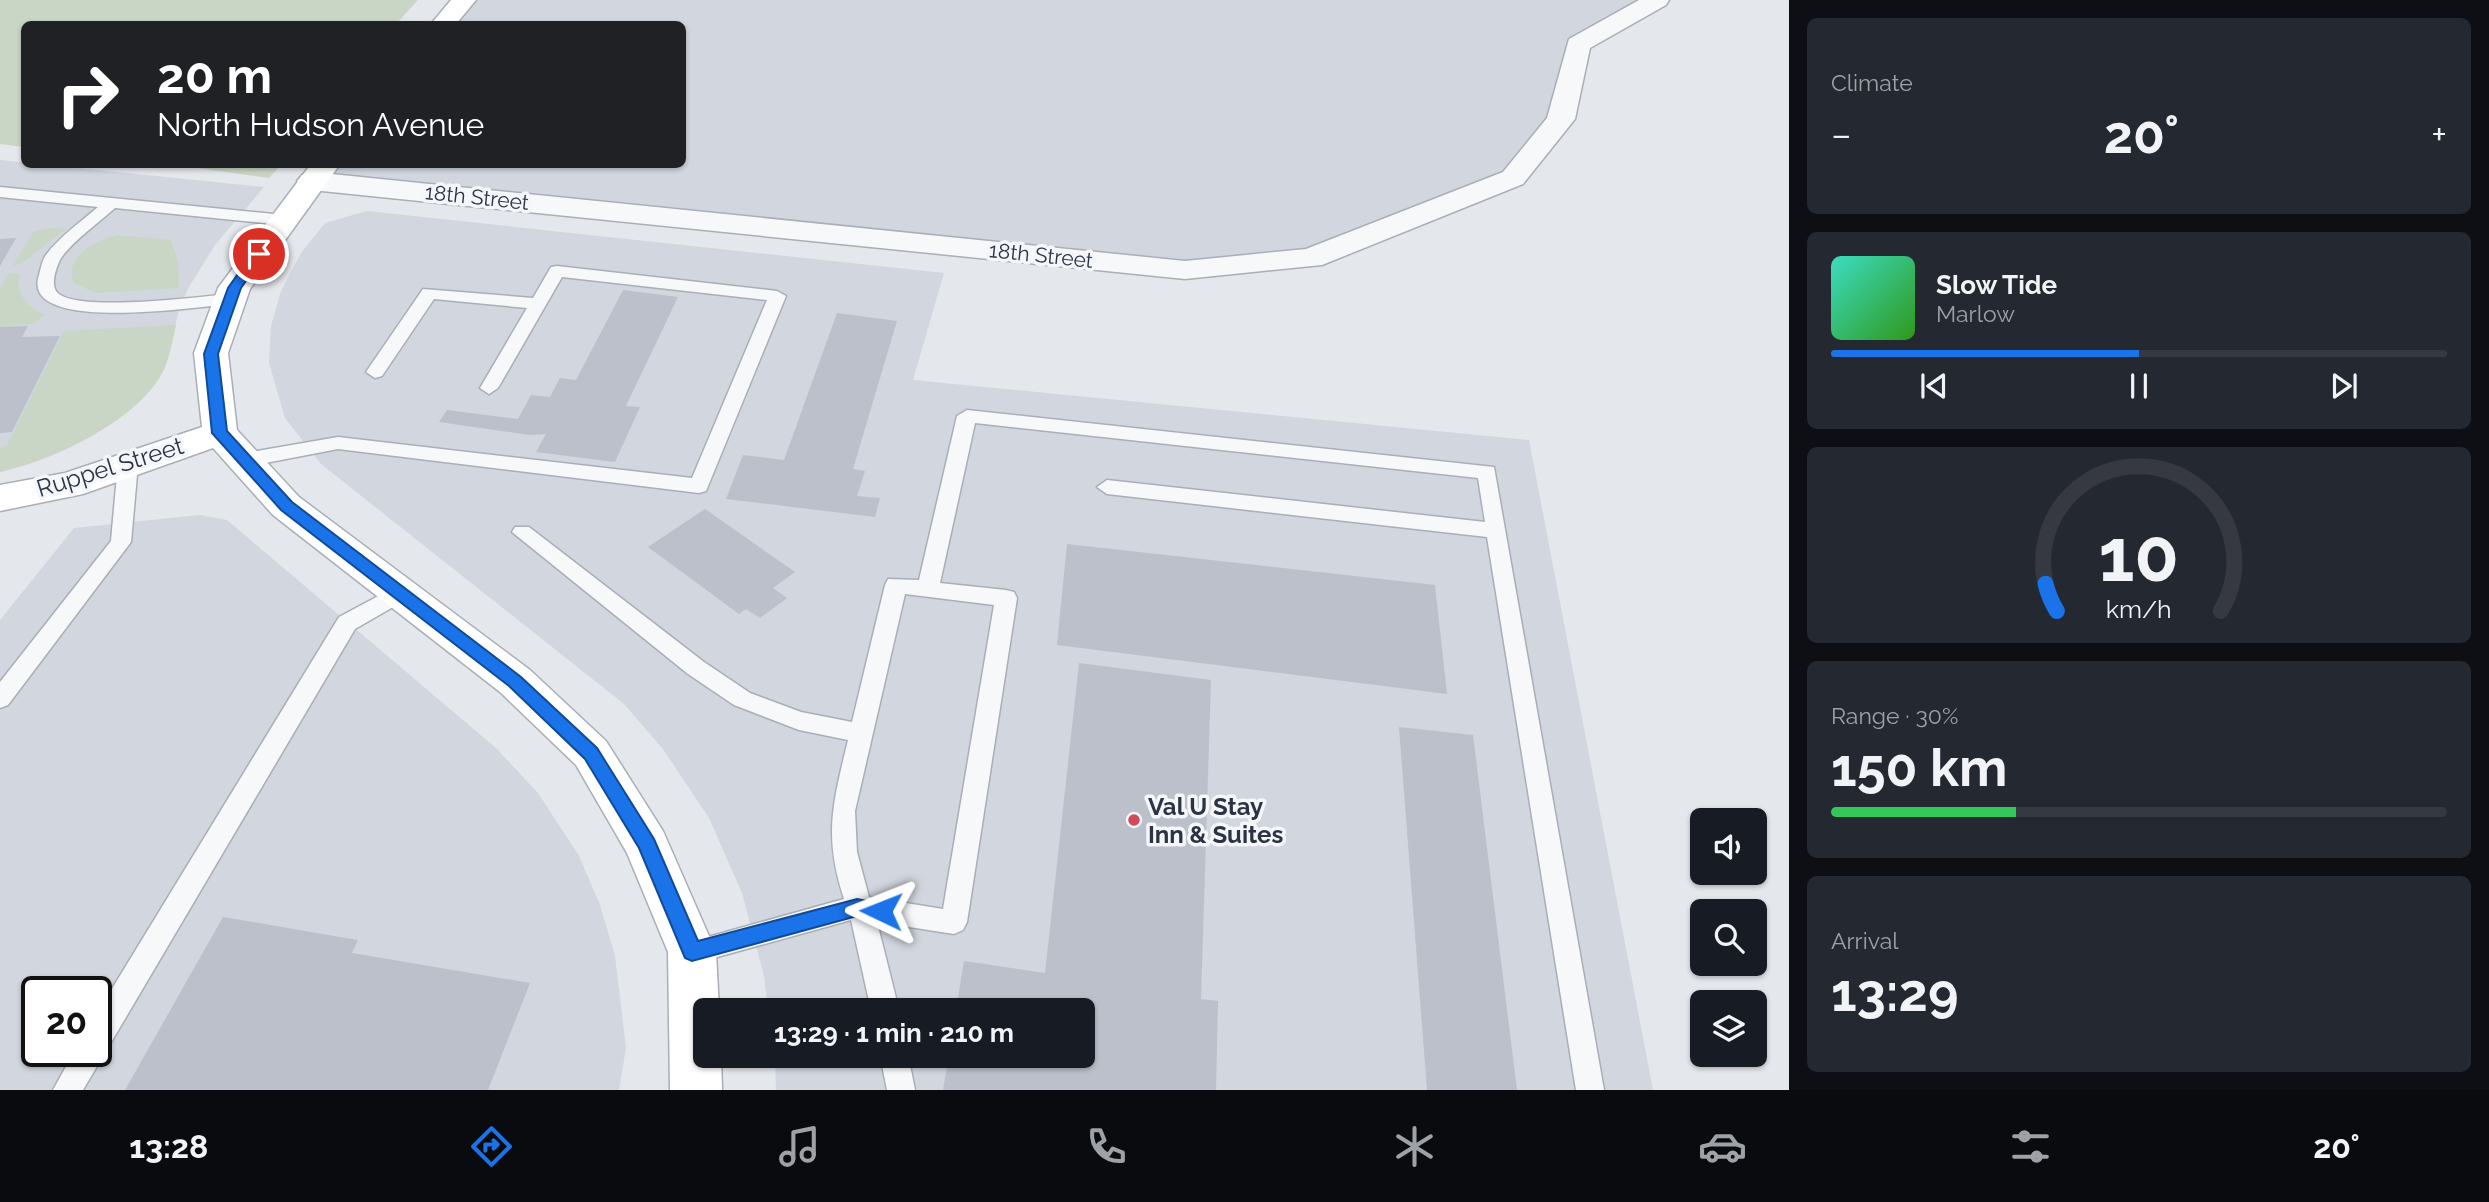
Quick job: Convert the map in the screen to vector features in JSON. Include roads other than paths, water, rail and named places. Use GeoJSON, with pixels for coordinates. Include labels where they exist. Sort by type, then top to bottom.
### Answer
{"type":"FeatureCollection","features":[{"type":"Feature","properties":{"kind":"main road"},"geometry":{"type":"LineString","coordinates":[[446,21],[464,0]]}},
{"type":"Feature","properties":{"kind":"main road"},"geometry":{"type":"LineString","coordinates":[[319,173],[234,288],[211,354],[232,447],[286,506],[515,681],[591,753],[647,845],[692,951],[696,1090]]}},
{"type":"Feature","properties":{"kind":"main road","name":"Ruppel Street"},"geometry":{"type":"LineString","coordinates":[[0,498],[70,485],[128,464],[232,447]]}},
{"type":"Feature","properties":{"kind":"street","name":"18th Street"},"geometry":{"type":"LineString","coordinates":[[319,173],[1185,270],[1311,258],[1513,178],[1562,120],[1578,44],[1657,0]]}},
{"type":"Feature","properties":{"kind":"lane"},"geometry":{"type":"LineString","coordinates":[[0,192],[284,220]]}},
{"type":"Feature","properties":{"kind":"lane"},"geometry":{"type":"LineString","coordinates":[[111,203],[53,257],[45,282],[48,293],[57,301],[72,306],[101,308],[230,299]]}},
{"type":"Feature","properties":{"kind":"lane"},"geometry":{"type":"LineString","coordinates":[[232,447],[338,443],[699,486],[777,296],[557,271],[489,388]]}},
{"type":"Feature","properties":{"kind":"lane"},"geometry":{"type":"LineString","coordinates":[[375,372],[429,293],[538,304]]}},
{"type":"Feature","properties":{"kind":"lane"},"geometry":{"type":"LineString","coordinates":[[928,589],[967,416],[1487,472],[1590,1090]]}},
{"type":"Feature","properties":{"kind":"lane"},"geometry":{"type":"LineString","coordinates":[[0,699],[121,542],[128,464]]}},
{"type":"Feature","properties":{"kind":"lane"},"geometry":{"type":"LineString","coordinates":[[1107,487],[1497,531]]}},
{"type":"Feature","properties":{"kind":"lane"},"geometry":{"type":"LineString","coordinates":[[522,532],[696,668],[742,699],[799,721],[862,733]]}},
{"type":"Feature","properties":{"kind":"lane"},"geometry":{"type":"LineString","coordinates":[[692,951],[857,907],[954,922],[1006,598],[896,585],[843,811],[841,845],[857,907],[873,950],[883,998]]}},
{"type":"Feature","properties":{"kind":"lane"},"geometry":{"type":"LineString","coordinates":[[112,1014],[347,623],[399,593]]}},
{"type":"Feature","properties":{"kind":"lane"},"geometry":{"type":"LineString","coordinates":[[67,1090],[81,1067]]}},
{"type":"Feature","properties":{"kind":"lane"},"geometry":{"type":"LineString","coordinates":[[897,1068],[901,1090]]}},
{"type":"Feature","properties":{"kind":"place","name":"Val U Stay Inn & Suites"},"geometry":{"type":"Point","coordinates":[1134,820]}}]}
